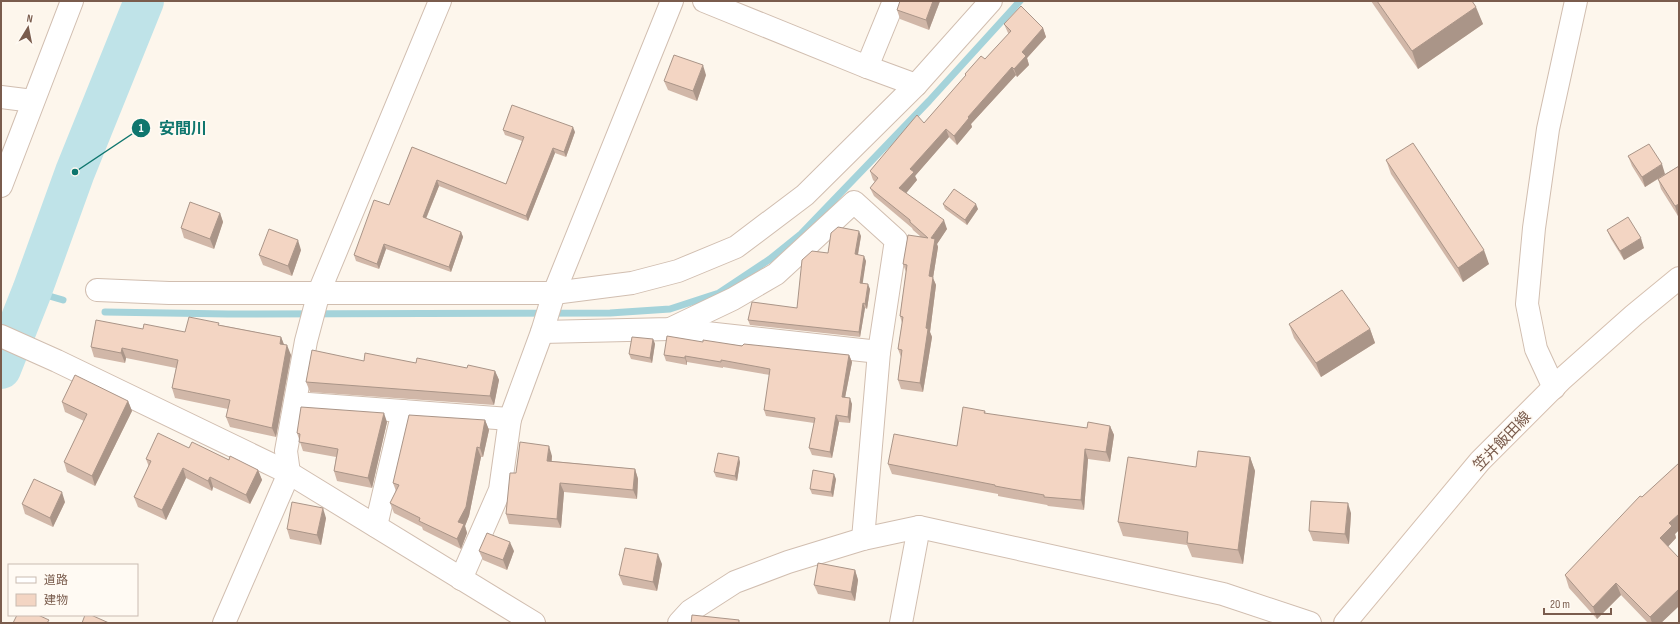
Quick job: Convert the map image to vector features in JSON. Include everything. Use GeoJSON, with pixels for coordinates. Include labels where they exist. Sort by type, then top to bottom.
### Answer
{"type":"FeatureCollection","features":[{"type":"Feature","properties":{"kind":"street"},"geometry":{"type":"LineString","coordinates":[[1,186],[72,1]]}},
{"type":"Feature","properties":{"kind":"street"},"geometry":{"type":"LineString","coordinates":[[224,623],[289,473],[286,451],[309,328],[318,296],[440,1]]}},
{"type":"Feature","properties":{"kind":"street"},"geometry":{"type":"LineString","coordinates":[[461,579],[500,490],[510,419],[543,330],[553,296],[672,1]]}},
{"type":"Feature","properties":{"kind":"street"},"geometry":{"type":"LineString","coordinates":[[704,1],[867,67],[916,85]]}},
{"type":"Feature","properties":{"kind":"street"},"geometry":{"type":"LineString","coordinates":[[867,67],[894,1]]}},
{"type":"Feature","properties":{"kind":"street"},"geometry":{"type":"LineString","coordinates":[[96,290],[318,296],[553,296],[632,283],[678,271],[736,247],[805,195],[916,85],[992,1]]}},
{"type":"Feature","properties":{"kind":"street"},"geometry":{"type":"LineString","coordinates":[[1554,388],[1536,349],[1527,304],[1534,228],[1548,129],[1576,1]]}},
{"type":"Feature","properties":{"kind":"street"},"geometry":{"type":"LineString","coordinates":[[1,97],[33,101]]}},
{"type":"Feature","properties":{"kind":"street"},"geometry":{"type":"LineString","coordinates":[[670,329],[733,300],[776,274],[854,202],[896,240],[879,352],[863,539]]}},
{"type":"Feature","properties":{"kind":"street","name":"笠井飯田線"},"geometry":{"type":"LineString","coordinates":[[1345,623],[1480,461],[1554,388],[1634,315],[1679,278]]}},
{"type":"Feature","properties":{"kind":"street"},"geometry":{"type":"LineString","coordinates":[[543,330],[670,329],[879,352]]}},
{"type":"Feature","properties":{"kind":"street"},"geometry":{"type":"LineString","coordinates":[[1,336],[57,361],[289,473],[534,623]]}},
{"type":"Feature","properties":{"kind":"street"},"geometry":{"type":"LineString","coordinates":[[295,403],[510,419]]}},
{"type":"Feature","properties":{"kind":"street"},"geometry":{"type":"LineString","coordinates":[[376,526],[403,411]]}},
{"type":"Feature","properties":{"kind":"street"},"geometry":{"type":"LineString","coordinates":[[901,623],[919,527]]}},
{"type":"Feature","properties":{"kind":"street"},"geometry":{"type":"LineString","coordinates":[[679,623],[690,611],[735,582],[788,562],[863,539],[919,527],[1223,594],[1310,623]]}},
{"type":"Feature","properties":{"kind":"building"},"geometry":{"type":"Polygon","coordinates":[[[900,1],[933,1],[926,20],[897,10],[900,1]]]}},
{"type":"Feature","properties":{"kind":"building"},"geometry":{"type":"Polygon","coordinates":[[[1377,1],[1472,1],[1476,7],[1412,51],[1377,1]]]}},
{"type":"Feature","properties":{"kind":"building"},"geometry":{"type":"Polygon","coordinates":[[[1021,6],[1043,28],[1022,52],[1026,56],[1014,69],[1012,67],[968,117],[969,118],[954,136],[946,129],[910,169],[914,172],[899,188],[944,220],[931,238],[935,239],[929,276],[933,277],[926,328],[928,329],[920,383],[898,380],[902,350],[898,349],[903,317],[900,316],[907,265],[903,264],[908,235],[928,238],[910,222],[910,220],[870,188],[878,178],[870,171],[917,115],[924,123],[981,56],[985,59],[1011,31],[1004,24],[1021,6]]]}},
{"type":"Feature","properties":{"kind":"building"},"geometry":{"type":"Polygon","coordinates":[[[674,55],[703,65],[693,91],[664,81],[674,55]]]}},
{"type":"Feature","properties":{"kind":"building"},"geometry":{"type":"Polygon","coordinates":[[[512,105],[573,127],[564,152],[553,148],[526,216],[437,180],[423,217],[461,232],[449,267],[384,244],[377,264],[354,255],[374,200],[389,205],[412,147],[506,184],[524,137],[503,130],[512,105]]]}},
{"type":"Feature","properties":{"kind":"building"},"geometry":{"type":"Polygon","coordinates":[[[1413,143],[1484,250],[1458,268],[1386,160],[1413,143]]]}},
{"type":"Feature","properties":{"kind":"building"},"geometry":{"type":"Polygon","coordinates":[[[1649,144],[1662,164],[1642,177],[1628,156],[1649,144]]]}},
{"type":"Feature","properties":{"kind":"building"},"geometry":{"type":"Polygon","coordinates":[[[1679,166],[1679,204],[1675,206],[1658,179],[1679,166]]]}},
{"type":"Feature","properties":{"kind":"building"},"geometry":{"type":"Polygon","coordinates":[[[954,189],[976,204],[965,220],[943,204],[954,189]]]}},
{"type":"Feature","properties":{"kind":"building"},"geometry":{"type":"Polygon","coordinates":[[[190,202],[220,213],[210,239],[181,228],[190,202]]]}},
{"type":"Feature","properties":{"kind":"building"},"geometry":{"type":"Polygon","coordinates":[[[1628,217],[1641,238],[1620,251],[1607,230],[1628,217]]]}},
{"type":"Feature","properties":{"kind":"building"},"geometry":{"type":"Polygon","coordinates":[[[838,227],[859,231],[855,254],[864,256],[860,283],[868,284],[865,304],[863,303],[859,332],[748,320],[752,302],[797,308],[802,260],[812,251],[828,253],[831,233],[838,227]]]}},
{"type":"Feature","properties":{"kind":"building"},"geometry":{"type":"Polygon","coordinates":[[[269,229],[298,240],[288,266],[259,255],[269,229]]]}},
{"type":"Feature","properties":{"kind":"building"},"geometry":{"type":"Polygon","coordinates":[[[1342,290],[1370,329],[1316,363],[1289,324],[1342,290]]]}},
{"type":"Feature","properties":{"kind":"building"},"geometry":{"type":"Polygon","coordinates":[[[189,317],[219,323],[218,325],[281,337],[280,344],[287,345],[272,428],[226,417],[230,400],[172,388],[178,360],[122,348],[121,353],[91,347],[96,320],[143,329],[144,324],[185,332],[189,317]]]}},
{"type":"Feature","properties":{"kind":"building"},"geometry":{"type":"Polygon","coordinates":[[[667,336],[703,342],[703,340],[742,346],[744,344],[849,355],[842,397],[850,398],[848,417],[836,415],[830,452],[809,448],[815,418],[764,410],[770,369],[721,360],[721,362],[685,356],[685,358],[664,355],[667,336]]]}},
{"type":"Feature","properties":{"kind":"building"},"geometry":{"type":"Polygon","coordinates":[[[632,337],[653,339],[650,358],[629,354],[632,337]]]}},
{"type":"Feature","properties":{"kind":"building"},"geometry":{"type":"Polygon","coordinates":[[[312,350],[364,361],[365,353],[416,363],[417,358],[467,368],[468,365],[495,371],[490,396],[306,382],[312,350]]]}},
{"type":"Feature","properties":{"kind":"building"},"geometry":{"type":"Polygon","coordinates":[[[75,375],[128,401],[92,476],[64,462],[87,414],[62,402],[75,375]]]}},
{"type":"Feature","properties":{"kind":"building"},"geometry":{"type":"Polygon","coordinates":[[[301,407],[384,413],[368,478],[334,471],[338,449],[299,442],[300,434],[297,433],[301,407]]]}},
{"type":"Feature","properties":{"kind":"building"},"geometry":{"type":"Polygon","coordinates":[[[963,407],[985,411],[984,413],[1087,428],[1088,422],[1110,426],[1106,452],[1085,449],[1081,500],[1044,497],[1044,495],[888,464],[894,434],[957,446],[963,407]]]}},
{"type":"Feature","properties":{"kind":"building"},"geometry":{"type":"Polygon","coordinates":[[[409,415],[485,420],[480,448],[477,447],[466,507],[458,522],[464,524],[457,539],[419,521],[420,518],[390,503],[399,485],[393,483],[409,415]]]}},
{"type":"Feature","properties":{"kind":"building"},"geometry":{"type":"Polygon","coordinates":[[[158,433],[189,448],[192,442],[229,460],[230,456],[258,470],[246,495],[210,477],[208,481],[183,468],[162,510],[134,497],[151,461],[146,459],[158,433]]]}},
{"type":"Feature","properties":{"kind":"building"},"geometry":{"type":"Polygon","coordinates":[[[520,442],[549,446],[547,461],[635,469],[633,490],[560,483],[557,519],[506,514],[510,473],[516,473],[520,442]]]}},
{"type":"Feature","properties":{"kind":"building"},"geometry":{"type":"Polygon","coordinates":[[[1198,451],[1250,457],[1238,550],[1187,543],[1188,532],[1118,522],[1128,457],[1196,467],[1198,451]]]}},
{"type":"Feature","properties":{"kind":"building"},"geometry":{"type":"Polygon","coordinates":[[[718,453],[739,457],[735,476],[714,472],[718,453]]]}},
{"type":"Feature","properties":{"kind":"building"},"geometry":{"type":"Polygon","coordinates":[[[1679,463],[1679,514],[1669,523],[1672,526],[1660,538],[1679,558],[1679,589],[1650,617],[1616,583],[1593,607],[1565,575],[1640,496],[1642,497],[1679,463]]]}},
{"type":"Feature","properties":{"kind":"building"},"geometry":{"type":"Polygon","coordinates":[[[813,470],[834,474],[831,492],[810,489],[813,470]]]}},
{"type":"Feature","properties":{"kind":"building"},"geometry":{"type":"Polygon","coordinates":[[[34,479],[62,492],[50,518],[22,504],[34,479]]]}},
{"type":"Feature","properties":{"kind":"building"},"geometry":{"type":"Polygon","coordinates":[[[1311,501],[1348,503],[1345,534],[1309,531],[1311,501]]]}},
{"type":"Feature","properties":{"kind":"building"},"geometry":{"type":"Polygon","coordinates":[[[292,502],[323,508],[317,535],[287,529],[292,502]]]}},
{"type":"Feature","properties":{"kind":"building"},"geometry":{"type":"Polygon","coordinates":[[[487,533],[510,542],[503,560],[479,551],[487,533]]]}},
{"type":"Feature","properties":{"kind":"building"},"geometry":{"type":"Polygon","coordinates":[[[625,548],[658,554],[653,582],[619,575],[625,548]]]}},
{"type":"Feature","properties":{"kind":"building"},"geometry":{"type":"Polygon","coordinates":[[[818,563],[855,570],[851,592],[814,585],[818,563]]]}},
{"type":"Feature","properties":{"kind":"building"},"geometry":{"type":"Polygon","coordinates":[[[692,615],[739,620],[739,623],[691,623],[692,615]]]}},
{"type":"Feature","properties":{"kind":"building"},"geometry":{"type":"Polygon","coordinates":[[[16,616],[40,616],[49,620],[47,623],[13,623],[16,616]]]}},
{"type":"Feature","properties":{"kind":"building"},"geometry":{"type":"Polygon","coordinates":[[[85,616],[93,616],[109,623],[82,623],[85,616]]]}},
{"type":"Feature","properties":{"kind":"waterway"},"geometry":{"type":"LineString","coordinates":[[1,369],[32,291],[75,172],[144,1]]}},
{"type":"Feature","properties":{"kind":"waterway"},"geometry":{"type":"LineString","coordinates":[[105,312],[228,314],[610,313],[670,309],[719,293],[770,259],[801,234],[929,101],[1020,1]]}},
{"type":"Feature","properties":{"kind":"waterway"},"geometry":{"type":"LineString","coordinates":[[32,291],[63,300]]}},
{"type":"Feature","properties":{"kind":"place","name":"安間川"},"geometry":{"type":"Point","coordinates":[75,172]}}]}
